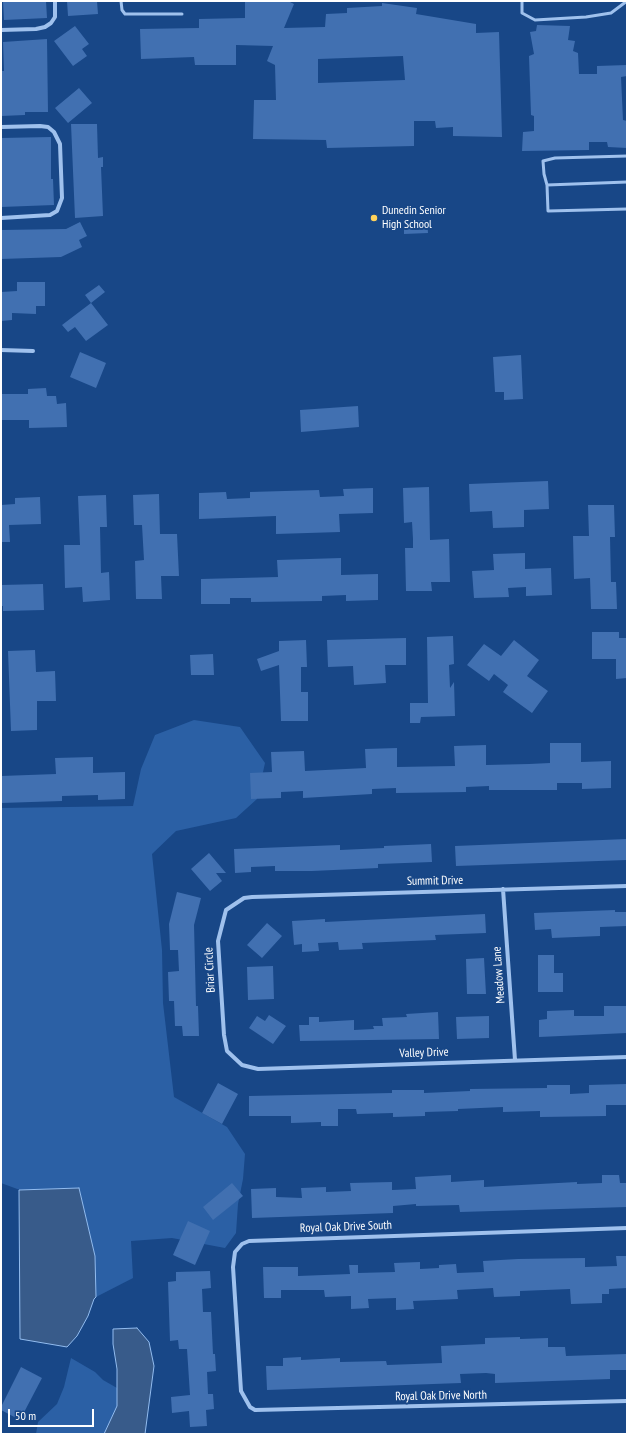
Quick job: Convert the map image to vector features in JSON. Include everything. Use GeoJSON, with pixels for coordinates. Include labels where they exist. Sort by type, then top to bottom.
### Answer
{"type":"FeatureCollection","features":[{"type":"Feature","properties":{"kind":"street"},"geometry":{"type":"LineString","coordinates":[[1,30],[36,29],[45,27],[55,17],[55,1]]}},
{"type":"Feature","properties":{"kind":"street"},"geometry":{"type":"LineString","coordinates":[[1,127],[40,126],[48,127],[54,132],[60,144],[62,198],[57,211],[50,215],[1,218]]}},
{"type":"Feature","properties":{"kind":"street"},"geometry":{"type":"LineString","coordinates":[[1,350],[33,351]]}},
{"type":"Feature","properties":{"kind":"street","name":"Summit Drive"},"geometry":{"type":"LineString","coordinates":[[244,898],[268,896],[627,886]]}},
{"type":"Feature","properties":{"kind":"street","name":"Meadow Lane"},"geometry":{"type":"LineString","coordinates":[[504,889],[515,1060]]}},
{"type":"Feature","properties":{"kind":"street","name":"Briar Circle"},"geometry":{"type":"LineString","coordinates":[[227,1051],[224,1035],[218,941],[226,910],[244,898]]}},
{"type":"Feature","properties":{"kind":"street","name":"Valley Drive"},"geometry":{"type":"LineString","coordinates":[[227,1051],[242,1065],[258,1069],[627,1057]]}},
{"type":"Feature","properties":{"kind":"street","name":"Royal Oak Drive South"},"geometry":{"type":"LineString","coordinates":[[255,1410],[250,1407],[241,1391],[233,1267],[235,1252],[242,1244],[249,1241],[627,1228]]}},
{"type":"Feature","properties":{"kind":"street","name":"Royal Oak Drive North"},"geometry":{"type":"LineString","coordinates":[[255,1410],[627,1401]]}},
{"type":"Feature","properties":{"kind":"lane"},"geometry":{"type":"LineString","coordinates":[[121,1],[122,10],[125,14],[182,14]]}},
{"type":"Feature","properties":{"kind":"lane"},"geometry":{"type":"LineString","coordinates":[[522,1],[522,13],[535,20],[611,14],[627,1]]}},
{"type":"Feature","properties":{"kind":"lane"},"geometry":{"type":"LineString","coordinates":[[627,156],[555,158],[543,161],[547,185],[548,211],[627,209]]}},
{"type":"Feature","properties":{"kind":"lane"},"geometry":{"type":"LineString","coordinates":[[547,185],[627,182]]}},
{"type":"Feature","properties":{"kind":"shaded area"},"geometry":{"type":"Polygon","coordinates":[[[194,720],[240,727],[265,763],[257,799],[236,818],[176,831],[152,854],[162,950],[163,1003],[174,1097],[227,1127],[245,1154],[243,1179],[238,1204],[236,1233],[225,1248],[172,1238],[131,1241],[133,1278],[96,1297],[95,1256],[79,1188],[20,1190],[1,1183],[1,808],[133,806],[141,769],[155,735],[194,720]]]}},
{"type":"Feature","properties":{"kind":"shaded area"},"geometry":{"type":"Polygon","coordinates":[[[79,1188],[95,1256],[96,1297],[77,1336],[67,1347],[20,1339],[19,1190],[79,1188]]]}},
{"type":"Feature","properties":{"kind":"shaded area"},"geometry":{"type":"Polygon","coordinates":[[[137,1328],[149,1342],[154,1366],[145,1434],[104,1434],[117,1406],[117,1369],[113,1344],[113,1329],[137,1328]]]}},
{"type":"Feature","properties":{"kind":"shaded area"},"geometry":{"type":"Polygon","coordinates":[[[71,1358],[95,1372],[103,1380],[117,1388],[117,1406],[108,1427],[104,1434],[36,1434],[38,1422],[57,1404],[64,1387],[71,1358]]]}},
{"type":"Feature","properties":{"kind":"building"},"geometry":{"type":"Polygon","coordinates":[[[3,1],[46,1],[47,18],[4,20],[3,1]]]}},
{"type":"Feature","properties":{"kind":"building"},"geometry":{"type":"Polygon","coordinates":[[[67,1],[97,1],[98,14],[68,16],[67,1]]]}},
{"type":"Feature","properties":{"kind":"building"},"geometry":{"type":"Polygon","coordinates":[[[245,1],[288,1],[294,4],[284,28],[325,27],[326,14],[347,13],[347,8],[382,6],[382,3],[417,8],[416,14],[476,24],[476,33],[499,32],[502,137],[453,136],[453,127],[436,128],[435,121],[414,121],[414,146],[327,148],[326,140],[253,139],[254,100],[276,100],[275,65],[267,61],[273,46],[236,45],[236,65],[195,65],[194,57],[141,59],[140,29],[199,28],[199,19],[245,18],[245,1]],[[403,56],[318,59],[318,83],[405,80],[403,56]]]}},
{"type":"Feature","properties":{"kind":"building"},"geometry":{"type":"Polygon","coordinates":[[[537,25],[570,26],[568,40],[575,41],[573,51],[578,53],[579,74],[597,74],[597,66],[627,65],[627,76],[621,77],[623,120],[627,121],[627,148],[608,147],[607,142],[589,142],[589,150],[522,151],[523,132],[534,131],[534,116],[531,115],[529,56],[534,54],[530,32],[536,31],[537,25]]]}},
{"type":"Feature","properties":{"kind":"building"},"geometry":{"type":"Polygon","coordinates":[[[75,26],[89,44],[82,49],[87,56],[73,66],[54,41],[75,26]]]}},
{"type":"Feature","properties":{"kind":"building"},"geometry":{"type":"Polygon","coordinates":[[[47,39],[48,112],[25,112],[25,115],[1,116],[1,71],[4,71],[3,42],[47,39]]]}},
{"type":"Feature","properties":{"kind":"building"},"geometry":{"type":"Polygon","coordinates":[[[79,88],[92,103],[68,123],[55,108],[79,88]]]}},
{"type":"Feature","properties":{"kind":"building"},"geometry":{"type":"Polygon","coordinates":[[[71,124],[97,124],[98,158],[103,157],[103,167],[101,167],[103,216],[75,218],[71,124]]]}},
{"type":"Feature","properties":{"kind":"building"},"geometry":{"type":"Polygon","coordinates":[[[51,137],[51,179],[53,179],[54,205],[1,207],[1,138],[51,137]]]}},
{"type":"Feature","properties":{"kind":"building"},"geometry":{"type":"Polygon","coordinates":[[[427,220],[428,233],[404,234],[404,221],[427,220]]]}},
{"type":"Feature","properties":{"kind":"building"},"geometry":{"type":"Polygon","coordinates":[[[80,222],[87,236],[79,240],[82,247],[61,257],[1,259],[1,230],[66,229],[80,222]]]}},
{"type":"Feature","properties":{"kind":"building"},"geometry":{"type":"Polygon","coordinates":[[[17,282],[45,282],[45,306],[36,306],[36,314],[12,313],[12,320],[1,321],[1,292],[17,291],[17,282]]]}},
{"type":"Feature","properties":{"kind":"building"},"geometry":{"type":"Polygon","coordinates":[[[99,285],[105,292],[91,303],[85,295],[99,285]]]}},
{"type":"Feature","properties":{"kind":"building"},"geometry":{"type":"Polygon","coordinates":[[[91,303],[108,325],[86,341],[75,327],[68,332],[62,325],[91,303]]]}},
{"type":"Feature","properties":{"kind":"building"},"geometry":{"type":"Polygon","coordinates":[[[80,352],[106,363],[96,388],[70,377],[80,352]]]}},
{"type":"Feature","properties":{"kind":"building"},"geometry":{"type":"Polygon","coordinates":[[[521,355],[523,399],[504,400],[504,392],[495,392],[493,357],[521,355]]]}},
{"type":"Feature","properties":{"kind":"building"},"geometry":{"type":"Polygon","coordinates":[[[46,388],[47,396],[56,396],[57,404],[66,403],[67,427],[29,428],[29,420],[1,420],[1,394],[28,394],[28,389],[46,388]]]}},
{"type":"Feature","properties":{"kind":"building"},"geometry":{"type":"Polygon","coordinates":[[[358,406],[359,427],[301,432],[300,410],[358,406]]]}},
{"type":"Feature","properties":{"kind":"building"},"geometry":{"type":"Polygon","coordinates":[[[548,481],[549,509],[524,510],[524,527],[493,528],[492,511],[470,512],[469,484],[548,481]]]}},
{"type":"Feature","properties":{"kind":"building"},"geometry":{"type":"Polygon","coordinates":[[[429,487],[430,540],[449,539],[450,582],[431,582],[432,591],[406,591],[405,548],[413,548],[413,539],[412,522],[404,523],[403,488],[429,487]]]}},
{"type":"Feature","properties":{"kind":"building"},"geometry":{"type":"Polygon","coordinates":[[[373,488],[373,513],[339,514],[340,532],[276,534],[276,516],[199,519],[199,493],[226,492],[227,499],[250,498],[250,492],[319,490],[320,497],[344,496],[343,489],[373,488]]]}},
{"type":"Feature","properties":{"kind":"building"},"geometry":{"type":"Polygon","coordinates":[[[159,494],[160,534],[177,534],[179,576],[161,576],[162,599],[136,599],[135,561],[144,560],[142,525],[134,525],[133,495],[159,494]]]}},
{"type":"Feature","properties":{"kind":"building"},"geometry":{"type":"Polygon","coordinates":[[[106,495],[107,527],[100,527],[101,573],[109,572],[110,600],[83,602],[82,587],[65,588],[64,545],[80,545],[78,496],[106,495]]]}},
{"type":"Feature","properties":{"kind":"building"},"geometry":{"type":"Polygon","coordinates":[[[40,497],[41,524],[9,525],[10,542],[1,542],[1,505],[15,504],[15,498],[40,497]]]}},
{"type":"Feature","properties":{"kind":"building"},"geometry":{"type":"Polygon","coordinates":[[[588,505],[614,505],[615,537],[610,537],[611,582],[616,582],[617,609],[591,609],[590,578],[574,579],[573,536],[589,536],[588,505]]]}},
{"type":"Feature","properties":{"kind":"building"},"geometry":{"type":"Polygon","coordinates":[[[525,553],[525,569],[551,568],[552,595],[526,596],[526,587],[508,588],[509,597],[474,598],[472,571],[494,570],[493,554],[525,553]]]}},
{"type":"Feature","properties":{"kind":"building"},"geometry":{"type":"Polygon","coordinates":[[[341,558],[341,575],[378,574],[378,600],[346,601],[346,595],[322,596],[322,601],[251,602],[251,598],[230,598],[230,604],[201,604],[201,579],[278,577],[277,560],[341,558]]]}},
{"type":"Feature","properties":{"kind":"building"},"geometry":{"type":"Polygon","coordinates":[[[43,584],[44,610],[3,611],[3,606],[1,606],[1,585],[43,584]]]}},
{"type":"Feature","properties":{"kind":"building"},"geometry":{"type":"Polygon","coordinates":[[[592,632],[619,632],[619,638],[627,638],[627,678],[616,679],[616,659],[592,659],[592,632]]]}},
{"type":"Feature","properties":{"kind":"building"},"geometry":{"type":"Polygon","coordinates":[[[453,636],[454,664],[449,665],[450,688],[454,682],[455,716],[421,717],[420,723],[410,723],[410,703],[428,703],[427,637],[453,636]]]}},
{"type":"Feature","properties":{"kind":"building"},"geometry":{"type":"Polygon","coordinates":[[[406,638],[406,665],[385,665],[386,683],[354,685],[353,666],[328,667],[327,640],[406,638]]]}},
{"type":"Feature","properties":{"kind":"building"},"geometry":{"type":"Polygon","coordinates":[[[306,640],[307,667],[301,667],[301,692],[308,692],[308,721],[281,721],[279,665],[261,671],[257,659],[279,651],[279,641],[306,640]]]}},
{"type":"Feature","properties":{"kind":"building"},"geometry":{"type":"Polygon","coordinates":[[[514,640],[539,660],[527,676],[548,691],[532,713],[503,692],[508,685],[494,674],[489,681],[467,665],[484,644],[501,656],[514,640]]]}},
{"type":"Feature","properties":{"kind":"building"},"geometry":{"type":"Polygon","coordinates":[[[35,650],[36,672],[55,671],[56,701],[37,701],[37,730],[11,731],[8,651],[35,650]]]}},
{"type":"Feature","properties":{"kind":"building"},"geometry":{"type":"Polygon","coordinates":[[[213,654],[214,675],[191,675],[190,655],[213,654]]]}},
{"type":"Feature","properties":{"kind":"building"},"geometry":{"type":"Polygon","coordinates":[[[550,743],[581,743],[581,762],[611,761],[611,788],[582,789],[582,783],[557,783],[557,790],[489,790],[489,786],[466,787],[466,792],[396,793],[396,788],[372,789],[372,794],[303,798],[303,791],[281,792],[281,798],[251,799],[250,773],[272,772],[271,752],[304,751],[305,771],[366,768],[365,749],[397,748],[397,767],[455,766],[454,746],[486,745],[486,765],[529,764],[550,763],[550,743]]]}},
{"type":"Feature","properties":{"kind":"building"},"geometry":{"type":"Polygon","coordinates":[[[93,757],[93,773],[125,772],[125,799],[98,800],[98,795],[62,796],[62,801],[1,803],[1,776],[56,774],[55,758],[93,757]]]}},
{"type":"Feature","properties":{"kind":"building"},"geometry":{"type":"Polygon","coordinates":[[[627,839],[627,860],[456,866],[455,846],[627,839]]]}},
{"type":"Feature","properties":{"kind":"building"},"geometry":{"type":"Polygon","coordinates":[[[431,844],[432,862],[378,864],[378,868],[312,871],[275,871],[275,866],[251,867],[251,872],[235,873],[234,849],[340,845],[340,850],[431,844]]]}},
{"type":"Feature","properties":{"kind":"building"},"geometry":{"type":"Polygon","coordinates":[[[209,853],[226,873],[216,873],[222,881],[210,891],[191,869],[209,853]]]}},
{"type":"Feature","properties":{"kind":"building"},"geometry":{"type":"Polygon","coordinates":[[[177,892],[201,898],[194,925],[196,1006],[198,1006],[199,1036],[183,1036],[182,1026],[175,1026],[174,1001],[169,1001],[168,972],[179,971],[178,950],[170,950],[169,924],[177,892]]]}},
{"type":"Feature","properties":{"kind":"building"},"geometry":{"type":"Polygon","coordinates":[[[615,910],[615,912],[627,912],[627,926],[600,927],[600,936],[552,938],[551,929],[535,930],[534,913],[615,910]]]}},
{"type":"Feature","properties":{"kind":"building"},"geometry":{"type":"Polygon","coordinates":[[[485,914],[486,933],[435,935],[436,940],[362,943],[363,949],[339,950],[338,942],[318,943],[319,951],[302,952],[302,944],[294,945],[292,921],[325,919],[325,922],[485,914]]]}},
{"type":"Feature","properties":{"kind":"building"},"geometry":{"type":"Polygon","coordinates":[[[267,923],[282,936],[262,958],[247,945],[267,923]]]}},
{"type":"Feature","properties":{"kind":"building"},"geometry":{"type":"Polygon","coordinates":[[[538,955],[554,955],[554,973],[563,973],[563,992],[538,992],[538,955]]]}},
{"type":"Feature","properties":{"kind":"building"},"geometry":{"type":"Polygon","coordinates":[[[484,958],[486,994],[467,994],[466,959],[484,958]]]}},
{"type":"Feature","properties":{"kind":"building"},"geometry":{"type":"Polygon","coordinates":[[[273,966],[274,999],[248,1000],[247,967],[273,966]]]}},
{"type":"Feature","properties":{"kind":"building"},"geometry":{"type":"Polygon","coordinates":[[[604,1006],[627,1006],[627,1033],[539,1037],[539,1020],[547,1019],[547,1011],[574,1010],[574,1016],[604,1016],[604,1006]]]}},
{"type":"Feature","properties":{"kind":"building"},"geometry":{"type":"Polygon","coordinates":[[[438,1012],[439,1039],[300,1041],[299,1025],[309,1025],[309,1017],[319,1017],[319,1022],[354,1020],[354,1030],[374,1029],[373,1026],[383,1026],[382,1018],[407,1017],[406,1014],[438,1012]]]}},
{"type":"Feature","properties":{"kind":"building"},"geometry":{"type":"Polygon","coordinates":[[[269,1015],[286,1026],[273,1044],[249,1028],[257,1016],[265,1021],[269,1015]]]}},
{"type":"Feature","properties":{"kind":"building"},"geometry":{"type":"Polygon","coordinates":[[[489,1016],[489,1038],[457,1039],[456,1017],[489,1016]]]}},
{"type":"Feature","properties":{"kind":"building"},"geometry":{"type":"Polygon","coordinates":[[[218,1083],[238,1094],[222,1124],[202,1113],[218,1083]]]}},
{"type":"Feature","properties":{"kind":"building"},"geometry":{"type":"Polygon","coordinates":[[[627,1084],[627,1105],[606,1105],[606,1116],[540,1117],[540,1111],[503,1112],[503,1107],[425,1112],[425,1116],[393,1117],[393,1113],[357,1114],[356,1109],[338,1109],[338,1126],[321,1126],[321,1122],[291,1123],[291,1116],[249,1116],[249,1096],[392,1093],[392,1090],[424,1090],[424,1093],[470,1091],[470,1089],[547,1088],[547,1085],[570,1085],[570,1094],[589,1093],[589,1085],[627,1084]]]}},
{"type":"Feature","properties":{"kind":"building"},"geometry":{"type":"Polygon","coordinates":[[[451,1175],[451,1182],[484,1180],[484,1187],[577,1182],[577,1184],[602,1183],[602,1175],[619,1175],[620,1183],[627,1183],[627,1207],[460,1212],[459,1205],[416,1206],[416,1204],[393,1206],[393,1213],[252,1218],[251,1189],[276,1188],[276,1197],[302,1198],[301,1188],[326,1187],[326,1192],[351,1191],[350,1183],[392,1182],[392,1190],[416,1189],[415,1177],[451,1175]]]}},
{"type":"Feature","properties":{"kind":"building"},"geometry":{"type":"Polygon","coordinates":[[[232,1183],[243,1196],[213,1220],[203,1207],[232,1183]]]}},
{"type":"Feature","properties":{"kind":"building"},"geometry":{"type":"Polygon","coordinates":[[[188,1221],[210,1231],[195,1265],[173,1255],[188,1221]]]}},
{"type":"Feature","properties":{"kind":"building"},"geometry":{"type":"Polygon","coordinates":[[[616,1256],[627,1256],[627,1288],[609,1289],[609,1294],[602,1294],[602,1303],[571,1304],[570,1289],[520,1291],[520,1296],[494,1297],[493,1288],[457,1290],[458,1299],[413,1301],[414,1309],[396,1310],[396,1298],[368,1299],[369,1308],[351,1309],[351,1296],[325,1297],[324,1290],[281,1290],[281,1298],[264,1298],[263,1267],[298,1267],[298,1276],[350,1274],[349,1265],[358,1265],[358,1273],[395,1272],[394,1263],[420,1262],[420,1269],[439,1268],[439,1265],[456,1264],[457,1273],[484,1272],[483,1261],[518,1259],[585,1258],[585,1267],[617,1266],[616,1256]]]}},
{"type":"Feature","properties":{"kind":"building"},"geometry":{"type":"Polygon","coordinates":[[[210,1271],[211,1288],[202,1289],[203,1312],[211,1312],[213,1354],[215,1354],[216,1371],[207,1372],[208,1394],[213,1394],[214,1409],[206,1410],[207,1426],[190,1427],[189,1411],[172,1413],[171,1397],[190,1395],[187,1349],[179,1349],[178,1340],[170,1341],[168,1282],[176,1281],[176,1272],[210,1271]]]}},
{"type":"Feature","properties":{"kind":"building"},"geometry":{"type":"Polygon","coordinates":[[[520,1337],[520,1339],[548,1338],[548,1347],[565,1347],[566,1356],[627,1354],[627,1370],[610,1370],[610,1379],[495,1383],[495,1374],[486,1373],[460,1374],[461,1383],[267,1390],[266,1366],[283,1366],[283,1358],[301,1357],[301,1360],[340,1358],[340,1362],[386,1361],[387,1365],[442,1363],[441,1346],[485,1344],[485,1338],[520,1337]]]}},
{"type":"Feature","properties":{"kind":"building"},"geometry":{"type":"Polygon","coordinates":[[[21,1367],[42,1378],[20,1420],[1,1410],[1,1407],[21,1367]]]}},
{"type":"Feature","properties":{"kind":"place","name":"Dunedin Senior High School"},"geometry":{"type":"Point","coordinates":[374,218]}}]}
